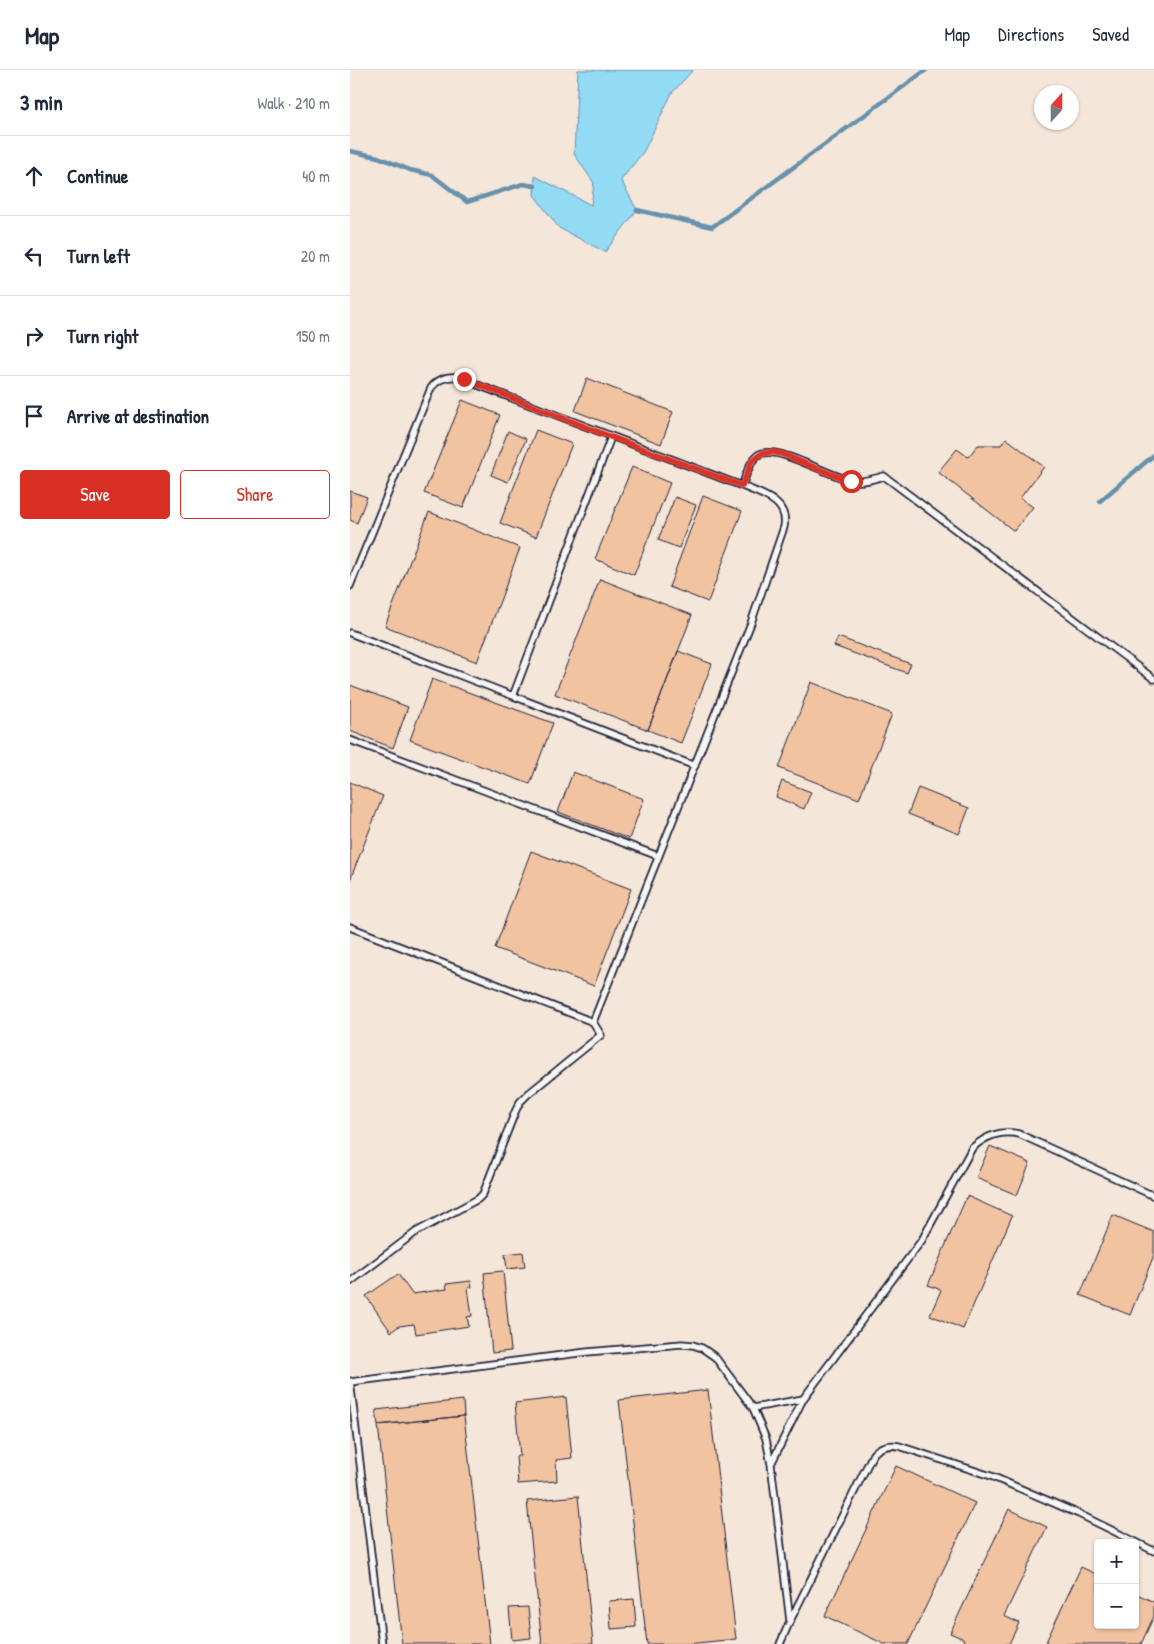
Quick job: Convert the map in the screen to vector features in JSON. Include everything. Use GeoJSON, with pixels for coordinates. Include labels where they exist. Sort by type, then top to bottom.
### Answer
{"type":"FeatureCollection","features":[{"type":"Feature","properties":{"kind":"lane"},"geometry":{"type":"LineString","coordinates":[[350,586],[431,388],[436,382],[449,377],[464,379],[742,486],[779,504],[785,517],[784,527],[751,624],[593,1022]]}},
{"type":"Feature","properties":{"kind":"lane"},"geometry":{"type":"LineString","coordinates":[[514,696],[611,437]]}},
{"type":"Feature","properties":{"kind":"lane"},"geometry":{"type":"LineString","coordinates":[[742,486],[752,461],[763,453],[773,452],[851,481],[868,480],[884,476],[1154,679]]}},
{"type":"Feature","properties":{"kind":"lane"},"geometry":{"type":"LineString","coordinates":[[350,633],[695,766]]}},
{"type":"Feature","properties":{"kind":"lane"},"geometry":{"type":"LineString","coordinates":[[350,740],[658,856]]}},
{"type":"Feature","properties":{"kind":"lane"},"geometry":{"type":"LineString","coordinates":[[350,926],[593,1022],[601,1035],[520,1102],[483,1194],[416,1232],[350,1282]]}},
{"type":"Feature","properties":{"kind":"lane"},"geometry":{"type":"LineString","coordinates":[[771,1464],[804,1399],[922,1240],[972,1148],[981,1141],[999,1133],[1019,1134],[1154,1196]]}},
{"type":"Feature","properties":{"kind":"lane"},"geometry":{"type":"LineString","coordinates":[[382,1644],[350,1380],[587,1352],[682,1344],[702,1348],[715,1357],[753,1408],[766,1439],[771,1464],[790,1621]]}},
{"type":"Feature","properties":{"kind":"lane"},"geometry":{"type":"LineString","coordinates":[[753,1408],[804,1399]]}},
{"type":"Feature","properties":{"kind":"lane"},"geometry":{"type":"LineString","coordinates":[[780,1644],[873,1454],[880,1447],[899,1446],[991,1476],[1079,1514],[1154,1551]]}},
{"type":"Feature","properties":{"kind":"water"},"geometry":{"type":"Polygon","coordinates":[[[578,70],[693,70],[672,93],[644,151],[621,180],[637,210],[605,252],[559,228],[534,195],[535,176],[591,205],[594,183],[574,154],[578,70]]]}},
{"type":"Feature","properties":{"kind":"building"},"geometry":{"type":"Polygon","coordinates":[[[587,378],[673,412],[661,444],[575,411],[587,378]]]}},
{"type":"Feature","properties":{"kind":"building"},"geometry":{"type":"Polygon","coordinates":[[[462,400],[500,415],[463,508],[424,493],[462,400]]]}},
{"type":"Feature","properties":{"kind":"building"},"geometry":{"type":"Polygon","coordinates":[[[536,430],[572,444],[536,537],[500,523],[536,430]]]}},
{"type":"Feature","properties":{"kind":"building"},"geometry":{"type":"Polygon","coordinates":[[[508,431],[526,439],[508,482],[491,475],[508,431]]]}},
{"type":"Feature","properties":{"kind":"building"},"geometry":{"type":"Polygon","coordinates":[[[1006,438],[1044,467],[1020,498],[1033,507],[1014,531],[938,472],[957,449],[968,457],[978,445],[1001,445],[1006,438]]]}},
{"type":"Feature","properties":{"kind":"building"},"geometry":{"type":"Polygon","coordinates":[[[632,467],[670,483],[634,575],[595,559],[632,467]]]}},
{"type":"Feature","properties":{"kind":"building"},"geometry":{"type":"Polygon","coordinates":[[[350,491],[367,497],[357,523],[350,520],[350,491]]]}},
{"type":"Feature","properties":{"kind":"building"},"geometry":{"type":"Polygon","coordinates":[[[703,496],[742,511],[708,602],[669,587],[703,496]]]}},
{"type":"Feature","properties":{"kind":"building"},"geometry":{"type":"Polygon","coordinates":[[[675,497],[696,505],[679,548],[658,540],[675,497]]]}},
{"type":"Feature","properties":{"kind":"building"},"geometry":{"type":"Polygon","coordinates":[[[429,512],[520,548],[477,662],[385,626],[429,512]]]}},
{"type":"Feature","properties":{"kind":"building"},"geometry":{"type":"Polygon","coordinates":[[[600,579],[692,615],[648,730],[555,694],[600,579]]]}},
{"type":"Feature","properties":{"kind":"building"},"geometry":{"type":"Polygon","coordinates":[[[838,637],[911,664],[907,673],[834,646],[838,637]]]}},
{"type":"Feature","properties":{"kind":"building"},"geometry":{"type":"Polygon","coordinates":[[[678,651],[712,664],[681,743],[648,730],[678,651]]]}},
{"type":"Feature","properties":{"kind":"building"},"geometry":{"type":"Polygon","coordinates":[[[432,679],[553,723],[530,784],[410,740],[432,679]]]}},
{"type":"Feature","properties":{"kind":"building"},"geometry":{"type":"Polygon","coordinates":[[[811,682],[892,714],[859,799],[779,768],[811,682]]]}},
{"type":"Feature","properties":{"kind":"building"},"geometry":{"type":"Polygon","coordinates":[[[350,685],[408,707],[393,748],[350,731],[350,685]]]}},
{"type":"Feature","properties":{"kind":"building"},"geometry":{"type":"Polygon","coordinates":[[[573,772],[644,799],[629,839],[558,812],[573,772]]]}},
{"type":"Feature","properties":{"kind":"building"},"geometry":{"type":"Polygon","coordinates":[[[782,781],[811,792],[804,809],[776,797],[782,781]]]}},
{"type":"Feature","properties":{"kind":"building"},"geometry":{"type":"Polygon","coordinates":[[[350,782],[383,796],[350,880],[350,782]]]}},
{"type":"Feature","properties":{"kind":"building"},"geometry":{"type":"Polygon","coordinates":[[[918,788],[969,808],[959,834],[908,814],[918,788]]]}},
{"type":"Feature","properties":{"kind":"building"},"geometry":{"type":"Polygon","coordinates":[[[531,851],[631,889],[594,986],[495,948],[531,851]]]}},
{"type":"Feature","properties":{"kind":"building"},"geometry":{"type":"Polygon","coordinates":[[[990,1146],[1030,1163],[1017,1195],[976,1178],[990,1146]]]}},
{"type":"Feature","properties":{"kind":"building"},"geometry":{"type":"Polygon","coordinates":[[[967,1196],[1012,1216],[963,1329],[930,1315],[941,1290],[928,1285],[967,1196]]]}},
{"type":"Feature","properties":{"kind":"building"},"geometry":{"type":"Polygon","coordinates":[[[1113,1215],[1154,1232],[1154,1255],[1130,1315],[1080,1295],[1113,1215]]]}},
{"type":"Feature","properties":{"kind":"building"},"geometry":{"type":"Polygon","coordinates":[[[523,1252],[525,1267],[507,1269],[505,1254],[523,1252]]]}},
{"type":"Feature","properties":{"kind":"building"},"geometry":{"type":"Polygon","coordinates":[[[503,1271],[511,1351],[492,1353],[484,1273],[503,1271]]]}},
{"type":"Feature","properties":{"kind":"building"},"geometry":{"type":"Polygon","coordinates":[[[398,1274],[412,1294],[447,1289],[446,1284],[471,1281],[472,1287],[468,1288],[472,1316],[467,1317],[469,1326],[416,1334],[414,1324],[399,1326],[391,1332],[366,1296],[398,1274]]]}},
{"type":"Feature","properties":{"kind":"building"},"geometry":{"type":"Polygon","coordinates":[[[708,1390],[736,1639],[687,1644],[647,1644],[619,1400],[708,1390]]]}},
{"type":"Feature","properties":{"kind":"building"},"geometry":{"type":"Polygon","coordinates":[[[566,1397],[572,1458],[556,1460],[557,1481],[518,1484],[516,1456],[520,1456],[515,1403],[566,1397]]]}},
{"type":"Feature","properties":{"kind":"building"},"geometry":{"type":"Polygon","coordinates":[[[463,1400],[464,1416],[378,1425],[376,1410],[463,1400]]]}},
{"type":"Feature","properties":{"kind":"building"},"geometry":{"type":"Polygon","coordinates":[[[464,1416],[490,1644],[402,1644],[378,1425],[464,1416]]]}},
{"type":"Feature","properties":{"kind":"building"},"geometry":{"type":"Polygon","coordinates":[[[896,1466],[975,1503],[908,1644],[884,1644],[825,1616],[896,1466]]]}},
{"type":"Feature","properties":{"kind":"building"},"geometry":{"type":"Polygon","coordinates":[[[578,1496],[593,1644],[542,1644],[527,1501],[578,1496]]]}},
{"type":"Feature","properties":{"kind":"building"},"geometry":{"type":"Polygon","coordinates":[[[1009,1509],[1047,1527],[1004,1616],[1019,1623],[1009,1644],[962,1644],[964,1639],[950,1633],[1009,1509]]]}},
{"type":"Feature","properties":{"kind":"building"},"geometry":{"type":"Polygon","coordinates":[[[1081,1567],[1094,1573],[1094,1629],[1139,1629],[1139,1595],[1154,1602],[1154,1616],[1141,1644],[1045,1644],[1081,1567]]]}},
{"type":"Feature","properties":{"kind":"building"},"geometry":{"type":"Polygon","coordinates":[[[634,1599],[636,1627],[611,1629],[609,1601],[634,1599]]]}},
{"type":"Feature","properties":{"kind":"building"},"geometry":{"type":"Polygon","coordinates":[[[528,1607],[531,1638],[512,1640],[509,1608],[528,1607]]]}},
{"type":"Feature","properties":{"kind":"waterway"},"geometry":{"type":"LineString","coordinates":[[637,210],[712,227],[926,70]]}},
{"type":"Feature","properties":{"kind":"waterway"},"geometry":{"type":"LineString","coordinates":[[350,151],[378,157],[410,170],[432,175],[467,202],[523,184],[535,186]]}},
{"type":"Feature","properties":{"kind":"waterway"},"geometry":{"type":"LineString","coordinates":[[1100,501],[1154,455]]}},
{"type":"Feature","properties":{"kind":"route"},"geometry":{"type":"LineString","coordinates":[[464,379],[742,486],[752,461],[763,453],[773,452],[851,481]]}}]}
